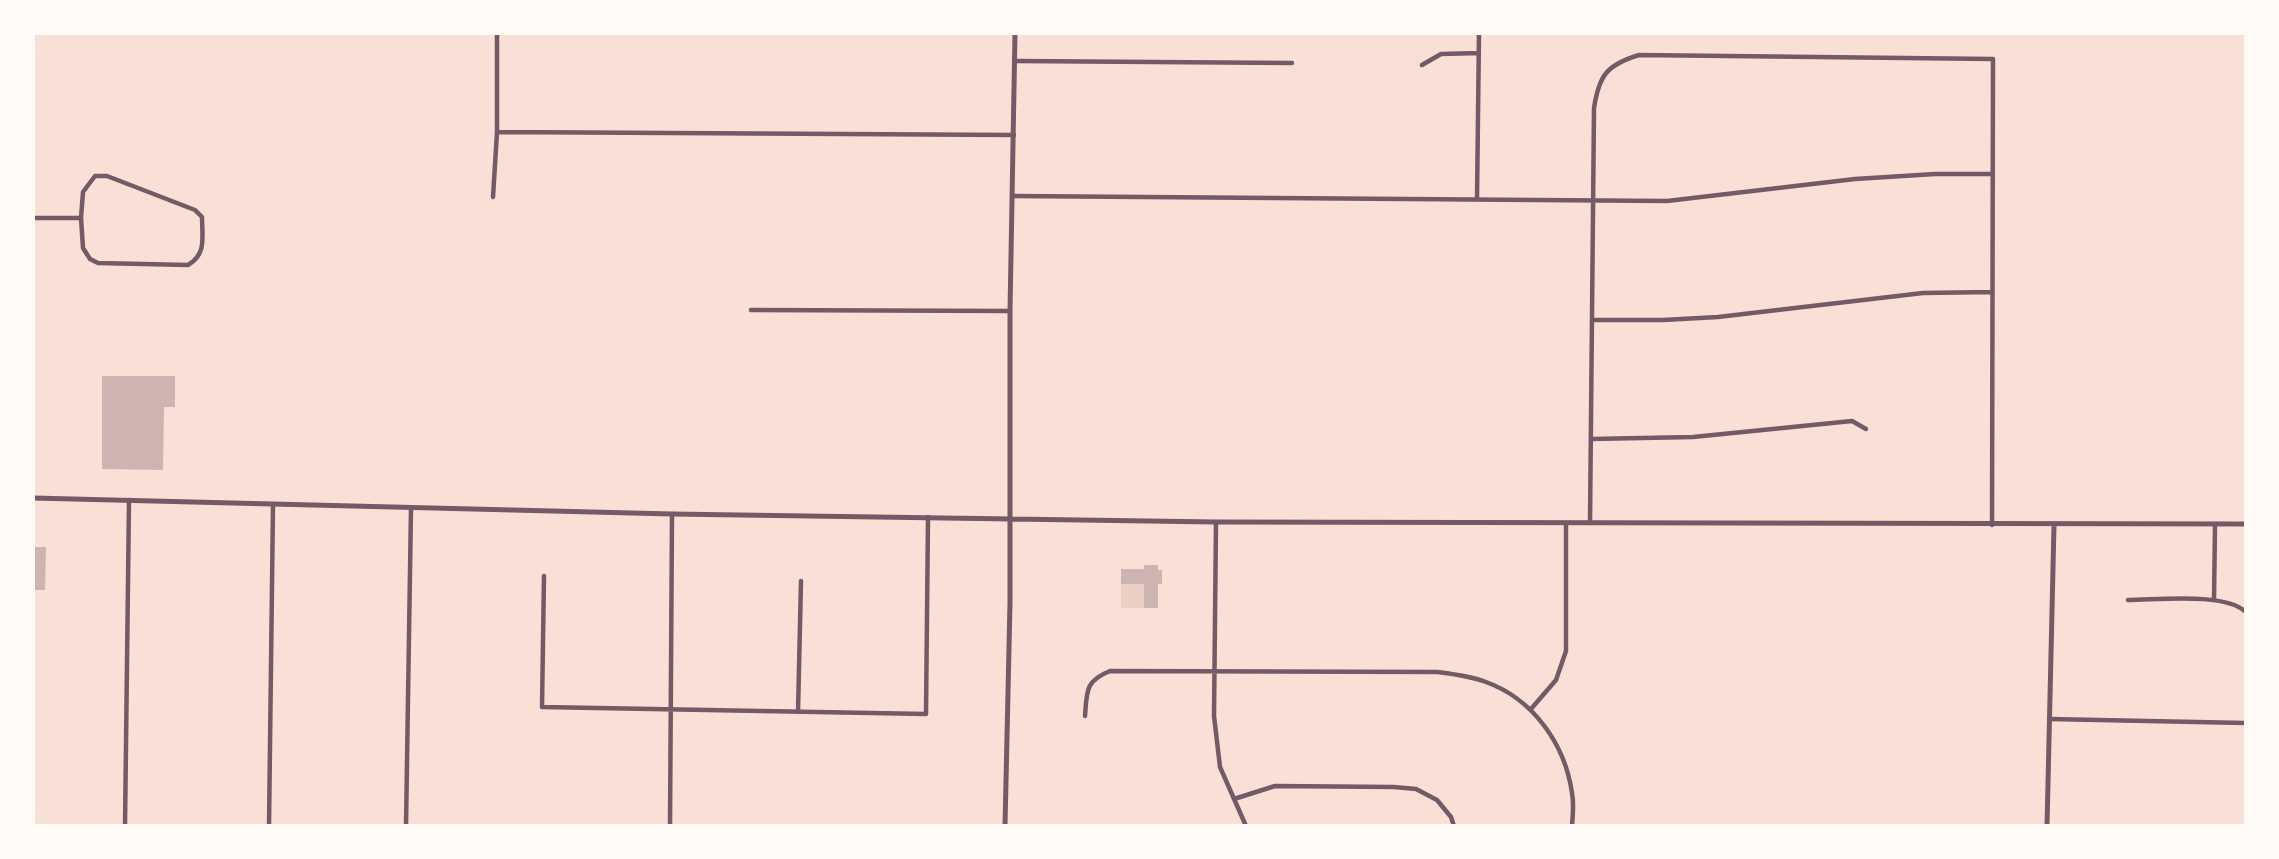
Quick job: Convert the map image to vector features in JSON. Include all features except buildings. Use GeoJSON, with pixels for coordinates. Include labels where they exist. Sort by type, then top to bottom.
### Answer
{"type":"FeatureCollection","features":[{"type":"Feature","properties":{"kind":"street"},"geometry":{"type":"LineString","coordinates":[[493,197],[497,132],[496,33]]}},
{"type":"Feature","properties":{"kind":"street"},"geometry":{"type":"LineString","coordinates":[[1005,826],[1010,617],[1010,311],[1015,33]]}},
{"type":"Feature","properties":{"kind":"street"},"geometry":{"type":"LineString","coordinates":[[1477,199],[1479,33]]}},
{"type":"Feature","properties":{"kind":"street"},"geometry":{"type":"LineString","coordinates":[[1422,65],[1441,54],[1479,53]]}},
{"type":"Feature","properties":{"kind":"street"},"geometry":{"type":"LineString","coordinates":[[1590,523],[1594,108],[1598,82],[1612,66],[1639,55],[1993,59],[1992,525]]}},
{"type":"Feature","properties":{"kind":"street"},"geometry":{"type":"LineString","coordinates":[[1015,61],[1292,63]]}},
{"type":"Feature","properties":{"kind":"street"},"geometry":{"type":"LineString","coordinates":[[497,132],[1014,135]]}},
{"type":"Feature","properties":{"kind":"street"},"geometry":{"type":"LineString","coordinates":[[1013,196],[1667,201],[1855,179],[1992,174]]}},
{"type":"Feature","properties":{"kind":"street"},"geometry":{"type":"LineString","coordinates":[[94,176],[107,176],[195,210],[201,217],[202,251],[198,259],[188,265],[99,263],[90,259],[83,248],[81,218],[83,191],[94,176]]}},
{"type":"Feature","properties":{"kind":"street"},"geometry":{"type":"LineString","coordinates":[[33,218],[81,218]]}},
{"type":"Feature","properties":{"kind":"street"},"geometry":{"type":"LineString","coordinates":[[1592,320],[1707,318],[1923,293],[1992,292]]}},
{"type":"Feature","properties":{"kind":"street"},"geometry":{"type":"LineString","coordinates":[[751,310],[1010,311]]}},
{"type":"Feature","properties":{"kind":"street"},"geometry":{"type":"LineString","coordinates":[[1591,439],[1693,437],[1852,421],[1866,429]]}},
{"type":"Feature","properties":{"kind":"street"},"geometry":{"type":"LineString","coordinates":[[33,498],[672,514],[1216,522],[2246,524]]}},
{"type":"Feature","properties":{"kind":"street"},"geometry":{"type":"LineString","coordinates":[[125,826],[129,500]]}},
{"type":"Feature","properties":{"kind":"street"},"geometry":{"type":"LineString","coordinates":[[269,826],[274,505]]}},
{"type":"Feature","properties":{"kind":"street"},"geometry":{"type":"LineString","coordinates":[[406,826],[411,508]]}},
{"type":"Feature","properties":{"kind":"street"},"geometry":{"type":"LineString","coordinates":[[670,826],[672,514]]}},
{"type":"Feature","properties":{"kind":"street"},"geometry":{"type":"LineString","coordinates":[[544,576],[542,707],[926,714],[928,517]]}},
{"type":"Feature","properties":{"kind":"street"},"geometry":{"type":"LineString","coordinates":[[1216,522],[1216,743],[1220,767],[1246,826]]}},
{"type":"Feature","properties":{"kind":"street"},"geometry":{"type":"LineString","coordinates":[[1531,709],[1556,680],[1566,651],[1566,523]]}},
{"type":"Feature","properties":{"kind":"street"},"geometry":{"type":"LineString","coordinates":[[2048,826],[2054,525]]}},
{"type":"Feature","properties":{"kind":"street"},"geometry":{"type":"LineString","coordinates":[[2214,600],[2215,525]]}},
{"type":"Feature","properties":{"kind":"street"},"geometry":{"type":"LineString","coordinates":[[798,712],[801,581]]}},
{"type":"Feature","properties":{"kind":"street"},"geometry":{"type":"LineString","coordinates":[[2128,600],[2214,600],[2234,604],[2246,612]]}},
{"type":"Feature","properties":{"kind":"street"},"geometry":{"type":"LineString","coordinates":[[1085,716],[1087,689],[1095,677],[1110,671],[1450,674],[1486,681],[1531,709],[1553,739],[1566,764],[1573,795],[1572,826]]}},
{"type":"Feature","properties":{"kind":"street"},"geometry":{"type":"LineString","coordinates":[[2049,719],[2246,723]]}},
{"type":"Feature","properties":{"kind":"street"},"geometry":{"type":"LineString","coordinates":[[1234,799],[1275,786],[1416,789],[1437,800],[1451,817],[1454,826]]}},
{"type":"Feature","properties":{"kind":"shaded area"},"geometry":{"type":"Polygon","coordinates":[[[1121,584],[1144,584],[1144,608],[1121,608],[1121,584]]]}}]}
